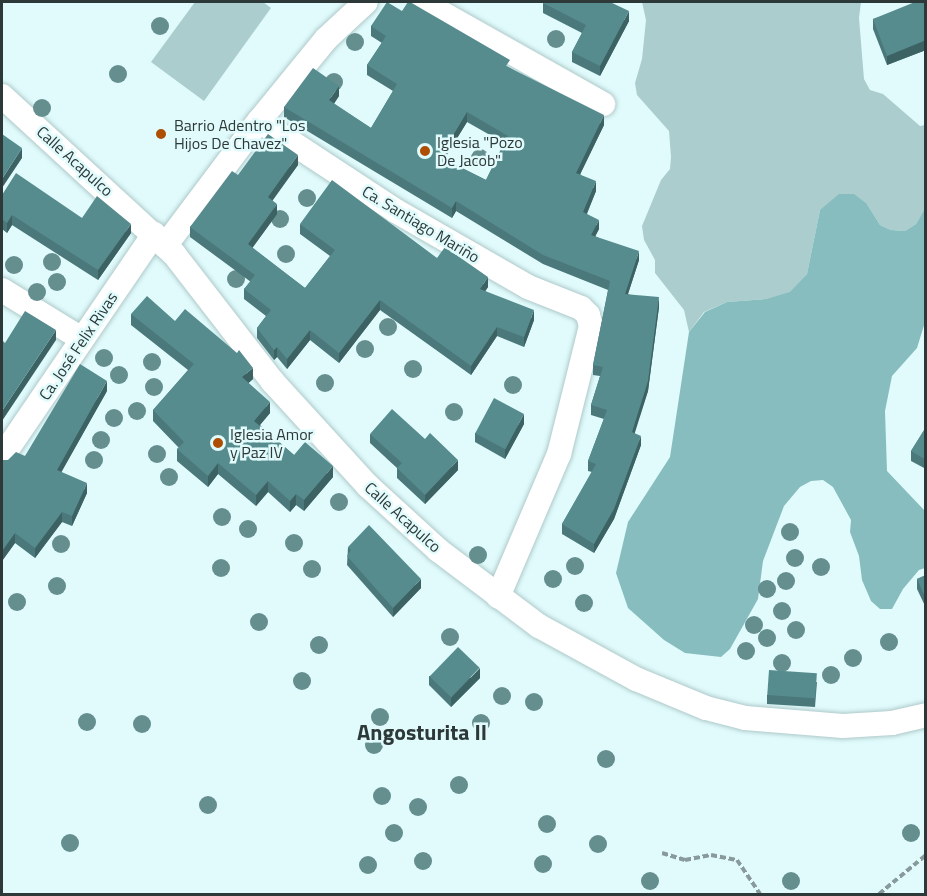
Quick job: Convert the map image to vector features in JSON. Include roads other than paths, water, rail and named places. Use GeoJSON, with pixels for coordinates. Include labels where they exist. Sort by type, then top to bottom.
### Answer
{"type":"FeatureCollection","features":[{"type":"Feature","properties":{"kind":"street","name":"Ca. José Felix Rivas"},"geometry":{"type":"LineString","coordinates":[[2,458],[82,339],[160,240],[326,39],[366,2]]}},
{"type":"Feature","properties":{"kind":"street"},"geometry":{"type":"LineString","coordinates":[[423,2],[603,104]]}},
{"type":"Feature","properties":{"kind":"street","name":"Calle Acapulco"},"geometry":{"type":"LineString","coordinates":[[2,96],[160,240],[327,445],[402,519],[498,597],[601,662],[706,708],[794,725],[868,726],[926,715]]}},
{"type":"Feature","properties":{"kind":"street","name":"Ca. Santiago Mariño"},"geometry":{"type":"LineString","coordinates":[[259,121],[396,211],[528,287],[581,308],[588,315],[591,326],[559,454],[498,597]]}},
{"type":"Feature","properties":{"kind":"street"},"geometry":{"type":"LineString","coordinates":[[2,290],[82,339]]}},
{"type":"Feature","properties":{"kind":"place","name":"Barrio Adentro \"Los Hijos De Chavez\""},"geometry":{"type":"Point","coordinates":[161,134]}},
{"type":"Feature","properties":{"kind":"place","name":"Iglesia \"Pozo De Jacob\""},"geometry":{"type":"Point","coordinates":[425,151]}},
{"type":"Feature","properties":{"kind":"place","name":"Iglesia Amor y Paz IV"},"geometry":{"type":"Point","coordinates":[218,443]}},
{"type":"Feature","properties":{"kind":"district","name":"Angosturita II"},"geometry":{"type":"Point","coordinates":[422,733]}}]}
